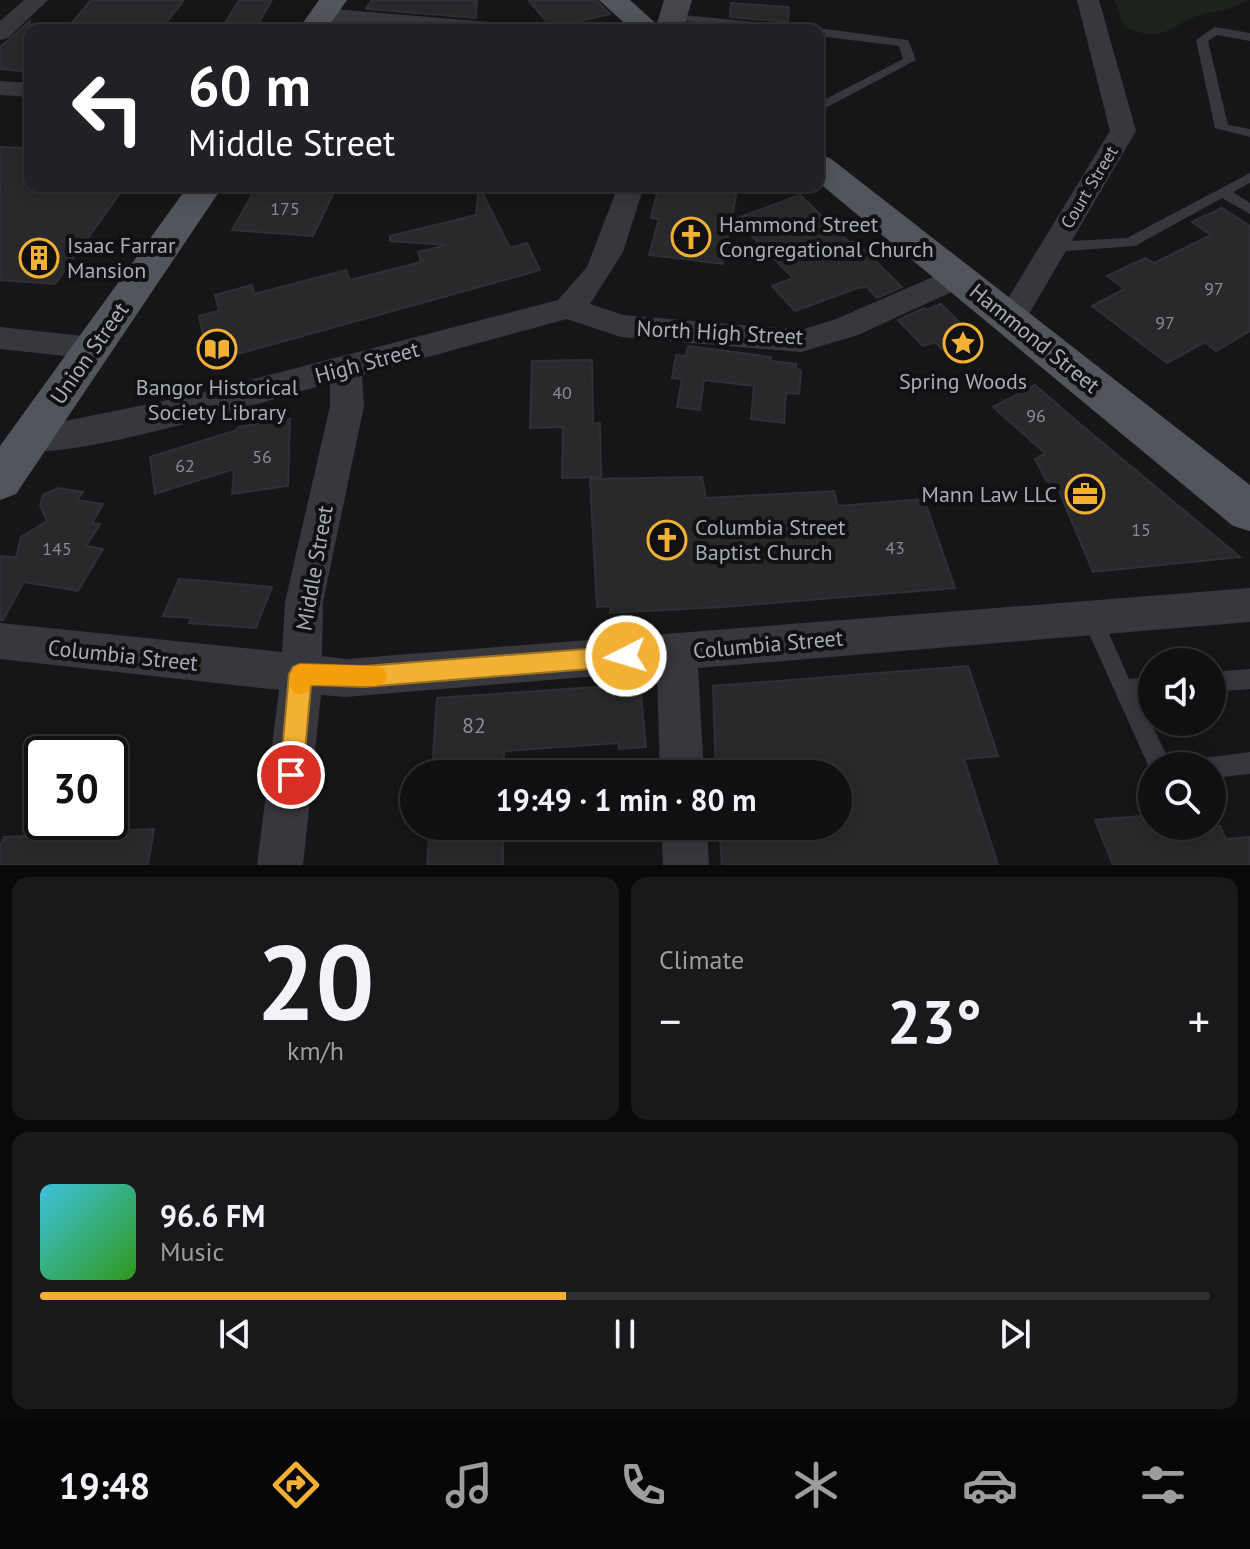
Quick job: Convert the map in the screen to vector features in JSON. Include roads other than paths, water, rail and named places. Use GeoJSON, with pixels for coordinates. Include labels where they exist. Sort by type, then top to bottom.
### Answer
{"type":"FeatureCollection","features":[{"type":"Feature","properties":{"kind":"main road"},"geometry":{"type":"LineString","coordinates":[[613,0],[667,19]]}},
{"type":"Feature","properties":{"kind":"main road","name":"Hammond Street"},"geometry":{"type":"LineString","coordinates":[[824,170],[1250,512]]}},
{"type":"Feature","properties":{"kind":"main road","name":"Union Street"},"geometry":{"type":"LineString","coordinates":[[0,481],[202,192]]}},
{"type":"Feature","properties":{"kind":"street"},"geometry":{"type":"LineString","coordinates":[[0,33],[37,0]]}},
{"type":"Feature","properties":{"kind":"street","name":"Court Street"},"geometry":{"type":"LineString","coordinates":[[1011,318],[1123,131],[1088,0]]}},
{"type":"Feature","properties":{"kind":"street"},"geometry":{"type":"LineString","coordinates":[[323,15],[404,24]]}},
{"type":"Feature","properties":{"kind":"street"},"geometry":{"type":"LineString","coordinates":[[0,88],[24,90]]}},
{"type":"Feature","properties":{"kind":"street"},"geometry":{"type":"LineString","coordinates":[[568,308],[586,293],[608,260],[629,192]]}},
{"type":"Feature","properties":{"kind":"street","name":"North High Street"},"geometry":{"type":"LineString","coordinates":[[568,308],[621,326],[801,341],[847,327],[959,277]]}},
{"type":"Feature","properties":{"kind":"street","name":"High Street"},"geometry":{"type":"LineString","coordinates":[[28,440],[69,436],[164,415],[568,308]]}},
{"type":"Feature","properties":{"kind":"street"},"geometry":{"type":"LineString","coordinates":[[0,338],[93,348]]}},
{"type":"Feature","properties":{"kind":"street","name":"Middle Street"},"geometry":{"type":"LineString","coordinates":[[280,865],[299,716],[304,602],[347,406],[346,367]]}},
{"type":"Feature","properties":{"kind":"street","name":"Columbia Street"},"geometry":{"type":"LineString","coordinates":[[0,641],[300,674],[364,677],[1250,605]]}},
{"type":"Feature","properties":{"kind":"street"},"geometry":{"type":"LineString","coordinates":[[677,652],[681,760]]}},
{"type":"Feature","properties":{"kind":"street"},"geometry":{"type":"LineString","coordinates":[[685,840],[686,865]]}},
{"type":"Feature","properties":{"kind":"lane"},"geometry":{"type":"LineString","coordinates":[[667,19],[725,24]]}},
{"type":"Feature","properties":{"kind":"lane"},"geometry":{"type":"LineString","coordinates":[[1250,37],[1215,31],[1202,40],[1222,128],[1250,133]]}},
{"type":"Feature","properties":{"kind":"lane"},"geometry":{"type":"LineString","coordinates":[[824,33],[904,43],[910,60],[824,105]]}},
{"type":"Feature","properties":{"kind":"lane"},"geometry":{"type":"LineString","coordinates":[[1053,247],[1130,243],[1250,177]]}},
{"type":"Feature","properties":{"kind":"lane"},"geometry":{"type":"LineString","coordinates":[[1222,192],[1250,209]]}},
{"type":"Feature","properties":{"kind":"lane"},"geometry":{"type":"LineString","coordinates":[[1092,618],[1153,752]]}},
{"type":"Feature","properties":{"kind":"lane"},"geometry":{"type":"LineString","coordinates":[[1226,681],[1250,679]]}},
{"type":"Feature","properties":{"kind":"lane"},"geometry":{"type":"LineString","coordinates":[[1123,690],[1138,688]]}},
{"type":"Feature","properties":{"kind":"lane"},"geometry":{"type":"LineString","coordinates":[[1226,765],[1250,763]]}},
{"type":"Feature","properties":{"kind":"place","name":"Hammond Street Congregational Church"},"geometry":{"type":"Point","coordinates":[691,237]}},
{"type":"Feature","properties":{"kind":"place","name":"Isaac Farrar Mansion"},"geometry":{"type":"Point","coordinates":[39,258]}},
{"type":"Feature","properties":{"kind":"place","name":"Spring Woods"},"geometry":{"type":"Point","coordinates":[963,343]}},
{"type":"Feature","properties":{"kind":"place","name":"Bangor Historical Society Library"},"geometry":{"type":"Point","coordinates":[217,349]}},
{"type":"Feature","properties":{"kind":"place","name":"Mann Law LLC"},"geometry":{"type":"Point","coordinates":[1085,494]}},
{"type":"Feature","properties":{"kind":"place","name":"Columbia Street Baptist Church"},"geometry":{"type":"Point","coordinates":[667,540]}}]}
